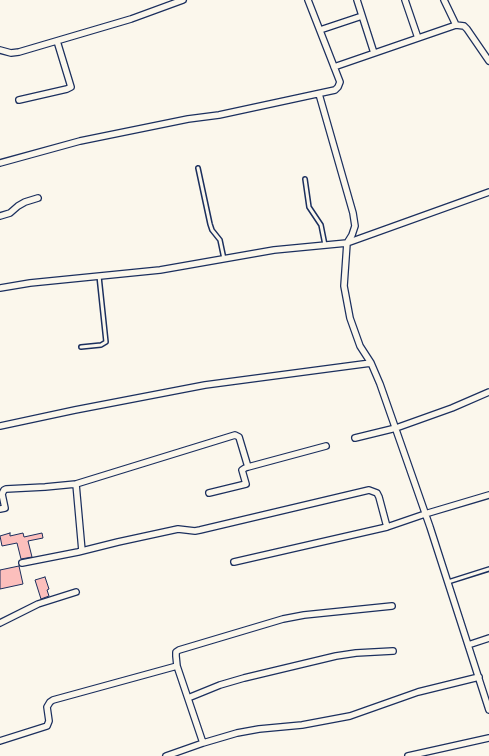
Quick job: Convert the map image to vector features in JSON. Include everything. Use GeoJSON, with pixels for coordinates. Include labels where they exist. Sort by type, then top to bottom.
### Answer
{"type":"FeatureCollection","features":[{"type":"Feature","properties":{"kind":"street"},"geometry":{"type":"LineString","coordinates":[[0,50],[15,53],[131,20],[183,0]]}},
{"type":"Feature","properties":{"kind":"street"},"geometry":{"type":"LineString","coordinates":[[0,163],[80,141],[188,119],[224,114],[335,90],[338,88],[340,82],[308,0]]}},
{"type":"Feature","properties":{"kind":"street"},"geometry":{"type":"LineString","coordinates":[[357,0],[374,53]]}},
{"type":"Feature","properties":{"kind":"street"},"geometry":{"type":"LineString","coordinates":[[405,0],[418,38]]}},
{"type":"Feature","properties":{"kind":"street"},"geometry":{"type":"LineString","coordinates":[[444,0],[456,25]]}},
{"type":"Feature","properties":{"kind":"street"},"geometry":{"type":"LineString","coordinates":[[320,30],[362,16]]}},
{"type":"Feature","properties":{"kind":"street"},"geometry":{"type":"LineString","coordinates":[[334,67],[456,25],[464,26],[467,29],[489,60]]}},
{"type":"Feature","properties":{"kind":"street"},"geometry":{"type":"LineString","coordinates":[[19,100],[71,87],[57,41]]}},
{"type":"Feature","properties":{"kind":"street"},"geometry":{"type":"LineString","coordinates":[[319,94],[354,213],[355,226],[348,243],[344,286],[350,318],[360,346],[371,363],[380,384],[396,428],[426,514],[489,710]]}},
{"type":"Feature","properties":{"kind":"street"},"geometry":{"type":"LineString","coordinates":[[0,288],[30,283],[160,270],[274,250],[348,243],[489,192]]}},
{"type":"Feature","properties":{"kind":"street"},"geometry":{"type":"LineString","coordinates":[[0,216],[10,213],[25,202],[38,198]]}},
{"type":"Feature","properties":{"kind":"street"},"geometry":{"type":"LineString","coordinates":[[0,426],[75,410],[204,386],[371,363]]}},
{"type":"Feature","properties":{"kind":"street"},"geometry":{"type":"LineString","coordinates":[[355,438],[396,428],[452,408],[489,392]]}},
{"type":"Feature","properties":{"kind":"street"},"geometry":{"type":"LineString","coordinates":[[0,509],[5,508],[2,494],[6,489],[76,484],[235,435],[239,437],[248,467]]}},
{"type":"Feature","properties":{"kind":"street"},"geometry":{"type":"LineString","coordinates":[[209,493],[246,484],[242,470],[245,468],[326,446]]}},
{"type":"Feature","properties":{"kind":"street"},"geometry":{"type":"LineString","coordinates":[[76,484],[82,551]]}},
{"type":"Feature","properties":{"kind":"street"},"geometry":{"type":"LineString","coordinates":[[22,563],[178,529],[195,531],[200,530],[369,490],[377,493],[388,527]]}},
{"type":"Feature","properties":{"kind":"street"},"geometry":{"type":"LineString","coordinates":[[234,562],[388,527],[489,495]]}},
{"type":"Feature","properties":{"kind":"street"},"geometry":{"type":"LineString","coordinates":[[0,624],[38,604],[76,592]]}},
{"type":"Feature","properties":{"kind":"street"},"geometry":{"type":"LineString","coordinates":[[203,743],[178,666],[176,652],[256,626],[283,619],[304,615],[392,606]]}},
{"type":"Feature","properties":{"kind":"street"},"geometry":{"type":"LineString","coordinates":[[468,645],[489,638]]}},
{"type":"Feature","properties":{"kind":"street"},"geometry":{"type":"LineString","coordinates":[[188,698],[220,685],[244,678],[336,656],[351,653],[393,651]]}},
{"type":"Feature","properties":{"kind":"street"},"geometry":{"type":"LineString","coordinates":[[0,741],[47,726],[49,721],[47,707],[53,700],[178,666]]}},
{"type":"Feature","properties":{"kind":"street"},"geometry":{"type":"LineString","coordinates":[[166,756],[203,743],[259,729],[302,725],[340,718],[418,692],[479,677]]}},
{"type":"Feature","properties":{"kind":"street"},"geometry":{"type":"LineString","coordinates":[[408,756],[489,738]]}},
{"type":"Feature","properties":{"kind":"lane"},"geometry":{"type":"LineString","coordinates":[[198,168],[210,224],[212,230],[220,240],[224,259]]}},
{"type":"Feature","properties":{"kind":"lane"},"geometry":{"type":"LineString","coordinates":[[305,179],[309,207],[321,225],[325,245]]}},
{"type":"Feature","properties":{"kind":"lane"},"geometry":{"type":"LineString","coordinates":[[80,347],[101,345],[106,342],[99,276]]}},
{"type":"Feature","properties":{"kind":"lane"},"geometry":{"type":"LineString","coordinates":[[448,582],[489,569]]}},
{"type":"Feature","properties":{"kind":"building"},"geometry":{"type":"Polygon","coordinates":[[[10,533],[10,536],[23,533],[24,537],[42,533],[43,538],[28,541],[32,557],[21,559],[17,543],[2,546],[0,536],[10,533]]]}},
{"type":"Feature","properties":{"kind":"building"},"geometry":{"type":"Polygon","coordinates":[[[19,566],[23,584],[0,589],[0,570],[19,566]]]}},
{"type":"Feature","properties":{"kind":"building"},"geometry":{"type":"Polygon","coordinates":[[[45,577],[49,589],[47,590],[49,596],[41,599],[35,580],[45,577]]]}}]}
